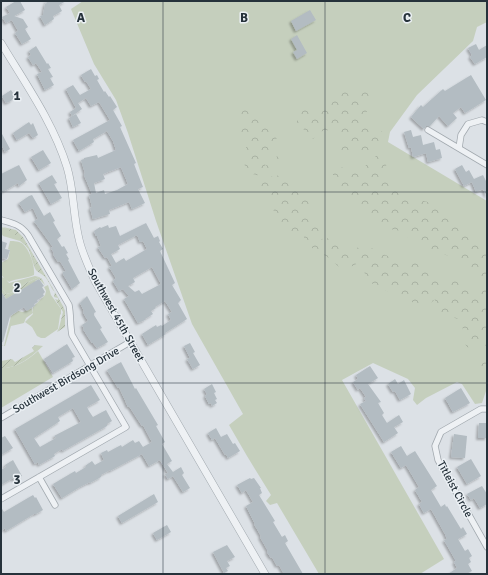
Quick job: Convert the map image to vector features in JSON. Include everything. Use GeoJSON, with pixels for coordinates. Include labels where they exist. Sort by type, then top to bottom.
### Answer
{"type":"FeatureCollection","features":[{"type":"Feature","properties":{"kind":"street","name":"Southwest 45th Street"},"geometry":{"type":"LineString","coordinates":[[1,43],[55,136],[67,168],[79,239],[86,261],[95,281],[265,574]]}},
{"type":"Feature","properties":{"kind":"street"},"geometry":{"type":"LineString","coordinates":[[459,148],[461,135],[468,124],[482,120],[487,122]]}},
{"type":"Feature","properties":{"kind":"street"},"geometry":{"type":"LineString","coordinates":[[428,130],[487,165]]}},
{"type":"Feature","properties":{"kind":"street"},"geometry":{"type":"LineString","coordinates":[[1,220],[16,224],[25,230],[68,304],[72,335],[126,427],[1,499]]}},
{"type":"Feature","properties":{"kind":"street","name":"Southwest Birdsong Drive"},"geometry":{"type":"LineString","coordinates":[[1,418],[130,342]]}},
{"type":"Feature","properties":{"kind":"street","name":"Titleist Circle"},"geometry":{"type":"LineString","coordinates":[[487,409],[482,409],[441,432],[435,446],[438,460],[487,547]]}},
{"type":"Feature","properties":{"kind":"street"},"geometry":{"type":"LineString","coordinates":[[39,477],[55,505]]}},
{"type":"Feature","properties":{"kind":"green space"},"geometry":{"type":"Polygon","coordinates":[[[83,1],[487,1],[487,22],[477,27],[473,41],[417,95],[390,132],[388,142],[487,201],[487,388],[482,403],[475,404],[462,384],[457,382],[426,398],[417,405],[413,400],[415,388],[408,379],[373,363],[342,380],[444,559],[420,574],[319,574],[277,503],[270,505],[266,501],[271,495],[229,425],[243,414],[192,324],[116,100],[94,64],[71,9],[83,1]]]}},
{"type":"Feature","properties":{"kind":"green space"},"geometry":{"type":"Polygon","coordinates":[[[335,88],[349,91],[357,89],[360,92],[362,89],[366,88],[368,91],[370,98],[365,117],[369,119],[366,123],[381,128],[384,138],[379,144],[373,146],[369,154],[354,154],[339,149],[342,139],[327,130],[319,132],[313,139],[306,134],[302,126],[297,124],[297,118],[301,109],[328,102],[334,95],[335,88]]]}},
{"type":"Feature","properties":{"kind":"green space"},"geometry":{"type":"Polygon","coordinates":[[[246,107],[257,114],[271,127],[276,138],[278,145],[271,150],[271,156],[266,161],[265,167],[270,161],[279,155],[284,159],[280,168],[275,173],[271,171],[272,177],[281,173],[287,177],[292,177],[294,182],[290,186],[282,189],[275,200],[268,199],[259,188],[265,169],[261,175],[254,175],[248,171],[245,165],[244,155],[247,144],[238,133],[237,127],[241,120],[238,115],[240,109],[246,107]]]}},
{"type":"Feature","properties":{"kind":"green space"},"geometry":{"type":"Polygon","coordinates":[[[379,153],[387,155],[385,162],[390,177],[411,195],[434,204],[452,223],[458,225],[487,244],[487,278],[484,278],[457,259],[416,244],[400,231],[390,229],[382,222],[373,220],[356,208],[338,189],[333,175],[333,168],[336,165],[351,171],[361,170],[379,153]]]}},
{"type":"Feature","properties":{"kind":"green space"},"geometry":{"type":"Polygon","coordinates":[[[296,188],[303,188],[299,193],[298,200],[301,202],[306,199],[312,200],[312,203],[307,207],[309,214],[318,223],[323,242],[327,238],[341,245],[350,252],[364,244],[393,258],[404,260],[409,259],[423,265],[437,275],[458,282],[463,289],[472,291],[482,286],[487,291],[487,339],[483,338],[481,343],[474,349],[467,347],[462,339],[463,330],[461,320],[445,315],[439,317],[435,305],[435,299],[426,308],[416,303],[407,301],[371,283],[358,263],[353,266],[340,268],[324,255],[304,243],[302,230],[300,229],[294,237],[284,231],[282,223],[272,208],[284,193],[296,188]]]}},
{"type":"Feature","properties":{"kind":"green space"},"geometry":{"type":"Polygon","coordinates":[[[1,227],[13,232],[23,241],[27,246],[34,258],[36,264],[34,266],[29,250],[25,245],[20,241],[3,236],[1,233],[1,227]]]}},
{"type":"Feature","properties":{"kind":"green space"},"geometry":{"type":"Polygon","coordinates":[[[3,227],[16,230],[23,237],[55,292],[46,278],[35,268],[34,266],[36,264],[26,245],[19,237],[3,227]]]}},
{"type":"Feature","properties":{"kind":"green space"},"geometry":{"type":"Polygon","coordinates":[[[10,241],[20,242],[26,247],[32,259],[34,275],[9,282],[1,275],[1,263],[8,259],[10,241]]]}},
{"type":"Feature","properties":{"kind":"green space"},"geometry":{"type":"Polygon","coordinates":[[[35,276],[39,277],[26,283],[14,292],[6,294],[1,287],[1,277],[5,278],[9,283],[35,276]]]}},
{"type":"Feature","properties":{"kind":"green space"},"geometry":{"type":"Polygon","coordinates":[[[39,277],[45,285],[39,279],[35,281],[36,283],[33,283],[6,299],[1,291],[1,287],[6,294],[14,292],[26,283],[39,277]]]}},
{"type":"Feature","properties":{"kind":"green space"},"geometry":{"type":"Polygon","coordinates":[[[48,285],[51,295],[61,309],[61,314],[58,329],[45,338],[41,338],[37,336],[32,327],[25,322],[33,314],[33,307],[45,295],[46,291],[44,287],[48,285]]]}},
{"type":"Feature","properties":{"kind":"green space"},"geometry":{"type":"Polygon","coordinates":[[[55,292],[65,311],[65,327],[57,332],[63,312],[55,299],[58,300],[58,298],[54,297],[55,292]]]}},
{"type":"Feature","properties":{"kind":"green space"},"geometry":{"type":"Polygon","coordinates":[[[32,308],[33,313],[26,318],[24,323],[11,326],[4,346],[11,316],[18,311],[23,312],[32,308]]]}},
{"type":"Feature","properties":{"kind":"green space"},"geometry":{"type":"Polygon","coordinates":[[[487,339],[487,370],[483,370],[477,365],[482,357],[487,339]]]}},
{"type":"Feature","properties":{"kind":"green space"},"geometry":{"type":"Polygon","coordinates":[[[35,345],[43,346],[29,358],[18,364],[7,368],[1,368],[1,361],[12,359],[15,362],[34,351],[32,348],[35,345]]]}},
{"type":"Feature","properties":{"kind":"green space"},"geometry":{"type":"Polygon","coordinates":[[[38,351],[53,377],[1,408],[1,368],[11,367],[21,363],[38,351]]]}},
{"type":"Feature","properties":{"kind":"building"},"geometry":{"type":"Polygon","coordinates":[[[16,1],[20,1],[25,10],[14,16],[23,19],[28,27],[25,29],[31,39],[22,44],[15,33],[18,31],[12,20],[6,23],[2,17],[10,13],[6,7],[16,1]]]}},
{"type":"Feature","properties":{"kind":"building"},"geometry":{"type":"Polygon","coordinates":[[[45,1],[66,1],[59,5],[62,11],[53,16],[54,19],[45,25],[40,16],[43,15],[45,4],[47,3],[45,1]]]}},
{"type":"Feature","properties":{"kind":"building"},"geometry":{"type":"Polygon","coordinates":[[[310,10],[316,20],[296,31],[291,21],[310,10]]]}},
{"type":"Feature","properties":{"kind":"building"},"geometry":{"type":"Polygon","coordinates":[[[297,35],[307,53],[297,59],[293,52],[297,50],[291,39],[297,35]]]}},
{"type":"Feature","properties":{"kind":"building"},"geometry":{"type":"Polygon","coordinates":[[[476,44],[479,50],[487,45],[487,57],[475,64],[470,57],[472,55],[468,48],[476,44]]]}},
{"type":"Feature","properties":{"kind":"building"},"geometry":{"type":"Polygon","coordinates":[[[36,46],[51,68],[48,69],[53,77],[50,78],[54,85],[45,90],[37,74],[42,72],[36,63],[33,65],[28,57],[31,55],[29,51],[36,46]]]}},
{"type":"Feature","properties":{"kind":"building"},"geometry":{"type":"Polygon","coordinates":[[[91,69],[95,76],[97,75],[99,79],[97,80],[104,92],[105,91],[109,97],[110,96],[117,107],[113,110],[122,126],[120,127],[136,163],[134,164],[143,187],[138,189],[145,203],[132,209],[129,202],[109,210],[110,214],[93,219],[89,195],[92,194],[84,175],[85,173],[81,160],[97,155],[98,158],[116,150],[107,131],[93,139],[94,142],[79,151],[73,140],[110,120],[99,102],[91,106],[86,98],[78,103],[82,109],[72,116],[70,112],[76,108],[66,89],[73,85],[80,95],[91,89],[81,75],[91,69]],[[121,167],[103,174],[105,179],[94,183],[96,193],[104,190],[105,194],[128,184],[121,167]]]}},
{"type":"Feature","properties":{"kind":"building"},"geometry":{"type":"Polygon","coordinates":[[[471,75],[486,100],[465,113],[461,107],[453,113],[457,118],[448,126],[439,116],[430,126],[426,126],[424,129],[411,117],[421,105],[423,107],[443,89],[445,91],[471,75]]]}},
{"type":"Feature","properties":{"kind":"building"},"geometry":{"type":"Polygon","coordinates":[[[11,90],[15,96],[11,101],[6,103],[2,96],[11,90]]]}},
{"type":"Feature","properties":{"kind":"building"},"geometry":{"type":"Polygon","coordinates":[[[76,114],[81,123],[73,127],[69,118],[76,114]]]}},
{"type":"Feature","properties":{"kind":"building"},"geometry":{"type":"Polygon","coordinates":[[[29,122],[31,125],[33,123],[38,135],[33,138],[29,133],[17,140],[13,133],[29,122]]]}},
{"type":"Feature","properties":{"kind":"building"},"geometry":{"type":"Polygon","coordinates":[[[411,130],[413,137],[421,135],[423,145],[434,142],[436,150],[440,149],[442,158],[428,162],[426,153],[413,157],[411,147],[409,148],[404,132],[411,130]]]}},
{"type":"Feature","properties":{"kind":"building"},"geometry":{"type":"Polygon","coordinates":[[[1,132],[10,149],[5,152],[1,144],[1,132]]]}},
{"type":"Feature","properties":{"kind":"building"},"geometry":{"type":"Polygon","coordinates":[[[43,150],[51,163],[39,170],[31,157],[43,150]]]}},
{"type":"Feature","properties":{"kind":"building"},"geometry":{"type":"Polygon","coordinates":[[[19,165],[27,180],[19,186],[18,183],[1,193],[1,174],[19,165]]]}},
{"type":"Feature","properties":{"kind":"building"},"geometry":{"type":"Polygon","coordinates":[[[462,165],[466,172],[469,170],[474,179],[483,175],[487,183],[487,197],[483,189],[476,192],[472,182],[464,186],[455,169],[462,165]]]}},
{"type":"Feature","properties":{"kind":"building"},"geometry":{"type":"Polygon","coordinates":[[[52,175],[57,183],[54,184],[62,198],[51,204],[39,183],[52,175]]]}},
{"type":"Feature","properties":{"kind":"building"},"geometry":{"type":"Polygon","coordinates":[[[32,195],[44,216],[50,212],[55,221],[53,222],[61,236],[57,239],[68,253],[66,254],[69,259],[68,260],[80,283],[72,289],[63,274],[63,272],[66,271],[60,261],[58,262],[53,254],[54,253],[51,248],[53,247],[34,221],[38,219],[33,208],[25,212],[19,203],[32,195]]]}},
{"type":"Feature","properties":{"kind":"building"},"geometry":{"type":"Polygon","coordinates":[[[146,223],[154,238],[158,236],[159,242],[163,249],[160,251],[175,283],[172,285],[181,300],[178,303],[187,319],[148,345],[142,334],[156,325],[157,327],[162,326],[171,320],[168,314],[172,312],[165,301],[151,311],[153,314],[138,323],[124,299],[129,296],[123,289],[119,291],[113,281],[116,278],[109,267],[112,266],[107,257],[105,258],[99,249],[98,247],[101,246],[94,231],[100,227],[101,228],[108,225],[109,228],[116,226],[120,236],[146,223]],[[137,235],[118,245],[120,249],[111,254],[116,263],[124,258],[126,261],[147,249],[143,241],[140,242],[137,235]],[[152,267],[133,278],[135,282],[128,286],[135,292],[139,290],[142,294],[161,284],[152,267]]]}},
{"type":"Feature","properties":{"kind":"building"},"geometry":{"type":"Polygon","coordinates":[[[1,241],[7,243],[5,249],[10,250],[7,259],[1,259],[1,241]]]}},
{"type":"Feature","properties":{"kind":"building"},"geometry":{"type":"Polygon","coordinates":[[[39,279],[44,286],[42,287],[45,292],[43,294],[44,296],[37,300],[38,302],[34,304],[35,306],[27,311],[24,307],[10,316],[3,342],[1,342],[1,291],[6,299],[39,279]]]}},
{"type":"Feature","properties":{"kind":"building"},"geometry":{"type":"Polygon","coordinates":[[[87,296],[96,312],[94,315],[102,328],[100,329],[108,342],[97,348],[92,343],[82,325],[88,321],[80,303],[87,296]]]}},
{"type":"Feature","properties":{"kind":"building"},"geometry":{"type":"Polygon","coordinates":[[[190,343],[195,352],[193,353],[200,365],[193,369],[187,359],[190,358],[184,346],[190,343]]]}},
{"type":"Feature","properties":{"kind":"building"},"geometry":{"type":"Polygon","coordinates":[[[67,344],[75,357],[72,358],[73,361],[53,373],[44,359],[67,344]]]}},
{"type":"Feature","properties":{"kind":"building"},"geometry":{"type":"Polygon","coordinates":[[[121,362],[135,389],[136,388],[158,425],[156,426],[165,442],[162,444],[172,461],[167,464],[173,472],[181,467],[184,473],[182,475],[190,488],[183,492],[173,476],[168,479],[165,474],[168,473],[160,460],[149,466],[142,454],[110,470],[101,475],[101,477],[62,498],[53,484],[75,471],[76,473],[92,461],[95,465],[104,460],[101,453],[107,450],[108,452],[121,445],[122,447],[133,440],[135,443],[139,441],[143,447],[152,442],[143,425],[142,426],[129,406],[128,407],[119,387],[118,388],[107,370],[121,362]]]}},
{"type":"Feature","properties":{"kind":"building"},"geometry":{"type":"Polygon","coordinates":[[[370,366],[378,378],[368,384],[381,402],[378,403],[384,413],[382,415],[387,423],[399,415],[403,422],[394,427],[398,433],[384,442],[360,404],[366,401],[364,398],[366,397],[360,388],[358,390],[353,382],[358,379],[356,375],[370,366]]]}},
{"type":"Feature","properties":{"kind":"building"},"geometry":{"type":"Polygon","coordinates":[[[395,379],[398,384],[404,380],[411,394],[400,400],[395,391],[393,392],[388,384],[395,379]]]}},
{"type":"Feature","properties":{"kind":"building"},"geometry":{"type":"Polygon","coordinates":[[[212,384],[216,392],[214,393],[217,403],[212,406],[211,403],[209,404],[205,396],[207,394],[204,389],[212,384]]]}},
{"type":"Feature","properties":{"kind":"building"},"geometry":{"type":"Polygon","coordinates":[[[91,385],[100,400],[87,407],[89,411],[93,417],[106,410],[112,421],[107,424],[107,426],[63,451],[62,449],[54,454],[55,456],[39,465],[38,462],[35,464],[15,429],[91,385]],[[73,408],[58,417],[60,421],[34,438],[40,447],[56,438],[54,436],[81,422],[73,408]]]}},
{"type":"Feature","properties":{"kind":"building"},"geometry":{"type":"Polygon","coordinates":[[[461,388],[470,403],[453,412],[445,398],[461,388]]]}},
{"type":"Feature","properties":{"kind":"building"},"geometry":{"type":"Polygon","coordinates":[[[479,423],[487,423],[487,438],[478,438],[479,423]]]}},
{"type":"Feature","properties":{"kind":"building"},"geometry":{"type":"Polygon","coordinates":[[[216,428],[221,437],[227,434],[233,444],[235,443],[240,451],[228,458],[215,438],[212,440],[208,433],[216,428]]]}},
{"type":"Feature","properties":{"kind":"building"},"geometry":{"type":"Polygon","coordinates":[[[454,434],[467,436],[465,458],[451,457],[454,434]]]}},
{"type":"Feature","properties":{"kind":"building"},"geometry":{"type":"Polygon","coordinates":[[[5,436],[13,448],[1,455],[1,438],[5,436]]]}},
{"type":"Feature","properties":{"kind":"building"},"geometry":{"type":"Polygon","coordinates":[[[401,446],[407,456],[415,451],[437,486],[431,490],[441,507],[445,504],[446,507],[447,506],[461,529],[463,527],[467,534],[458,539],[465,551],[468,549],[472,556],[469,558],[471,562],[468,564],[472,571],[466,574],[448,574],[457,568],[454,562],[456,561],[444,540],[447,539],[445,534],[431,509],[424,513],[419,504],[422,502],[415,490],[419,487],[406,465],[401,468],[391,452],[401,446]]]}},
{"type":"Feature","properties":{"kind":"building"},"geometry":{"type":"Polygon","coordinates":[[[471,459],[481,476],[467,484],[457,467],[471,459]]]}},
{"type":"Feature","properties":{"kind":"building"},"geometry":{"type":"Polygon","coordinates":[[[13,460],[22,476],[13,480],[13,478],[1,485],[1,470],[6,467],[5,465],[13,460]]]}},
{"type":"Feature","properties":{"kind":"building"},"geometry":{"type":"Polygon","coordinates":[[[250,478],[254,478],[261,488],[262,493],[259,495],[275,521],[273,522],[282,537],[285,535],[288,541],[285,543],[303,574],[284,574],[279,565],[277,566],[267,552],[268,551],[246,506],[253,502],[246,490],[242,493],[237,485],[250,478]]]}},
{"type":"Feature","properties":{"kind":"building"},"geometry":{"type":"Polygon","coordinates":[[[482,486],[487,494],[487,504],[480,508],[474,498],[471,500],[467,494],[482,486]]]}},
{"type":"Feature","properties":{"kind":"building"},"geometry":{"type":"Polygon","coordinates":[[[154,494],[158,502],[122,523],[118,516],[154,494]]]}},
{"type":"Feature","properties":{"kind":"building"},"geometry":{"type":"Polygon","coordinates":[[[33,495],[35,498],[36,497],[43,510],[6,531],[5,528],[1,531],[1,507],[4,512],[33,495]]]}},
{"type":"Feature","properties":{"kind":"building"},"geometry":{"type":"Polygon","coordinates":[[[167,525],[171,532],[157,540],[153,533],[167,525]]]}},
{"type":"Feature","properties":{"kind":"building"},"geometry":{"type":"Polygon","coordinates":[[[227,545],[235,557],[227,561],[230,566],[226,568],[228,571],[224,573],[213,552],[227,545]]]}}]}
